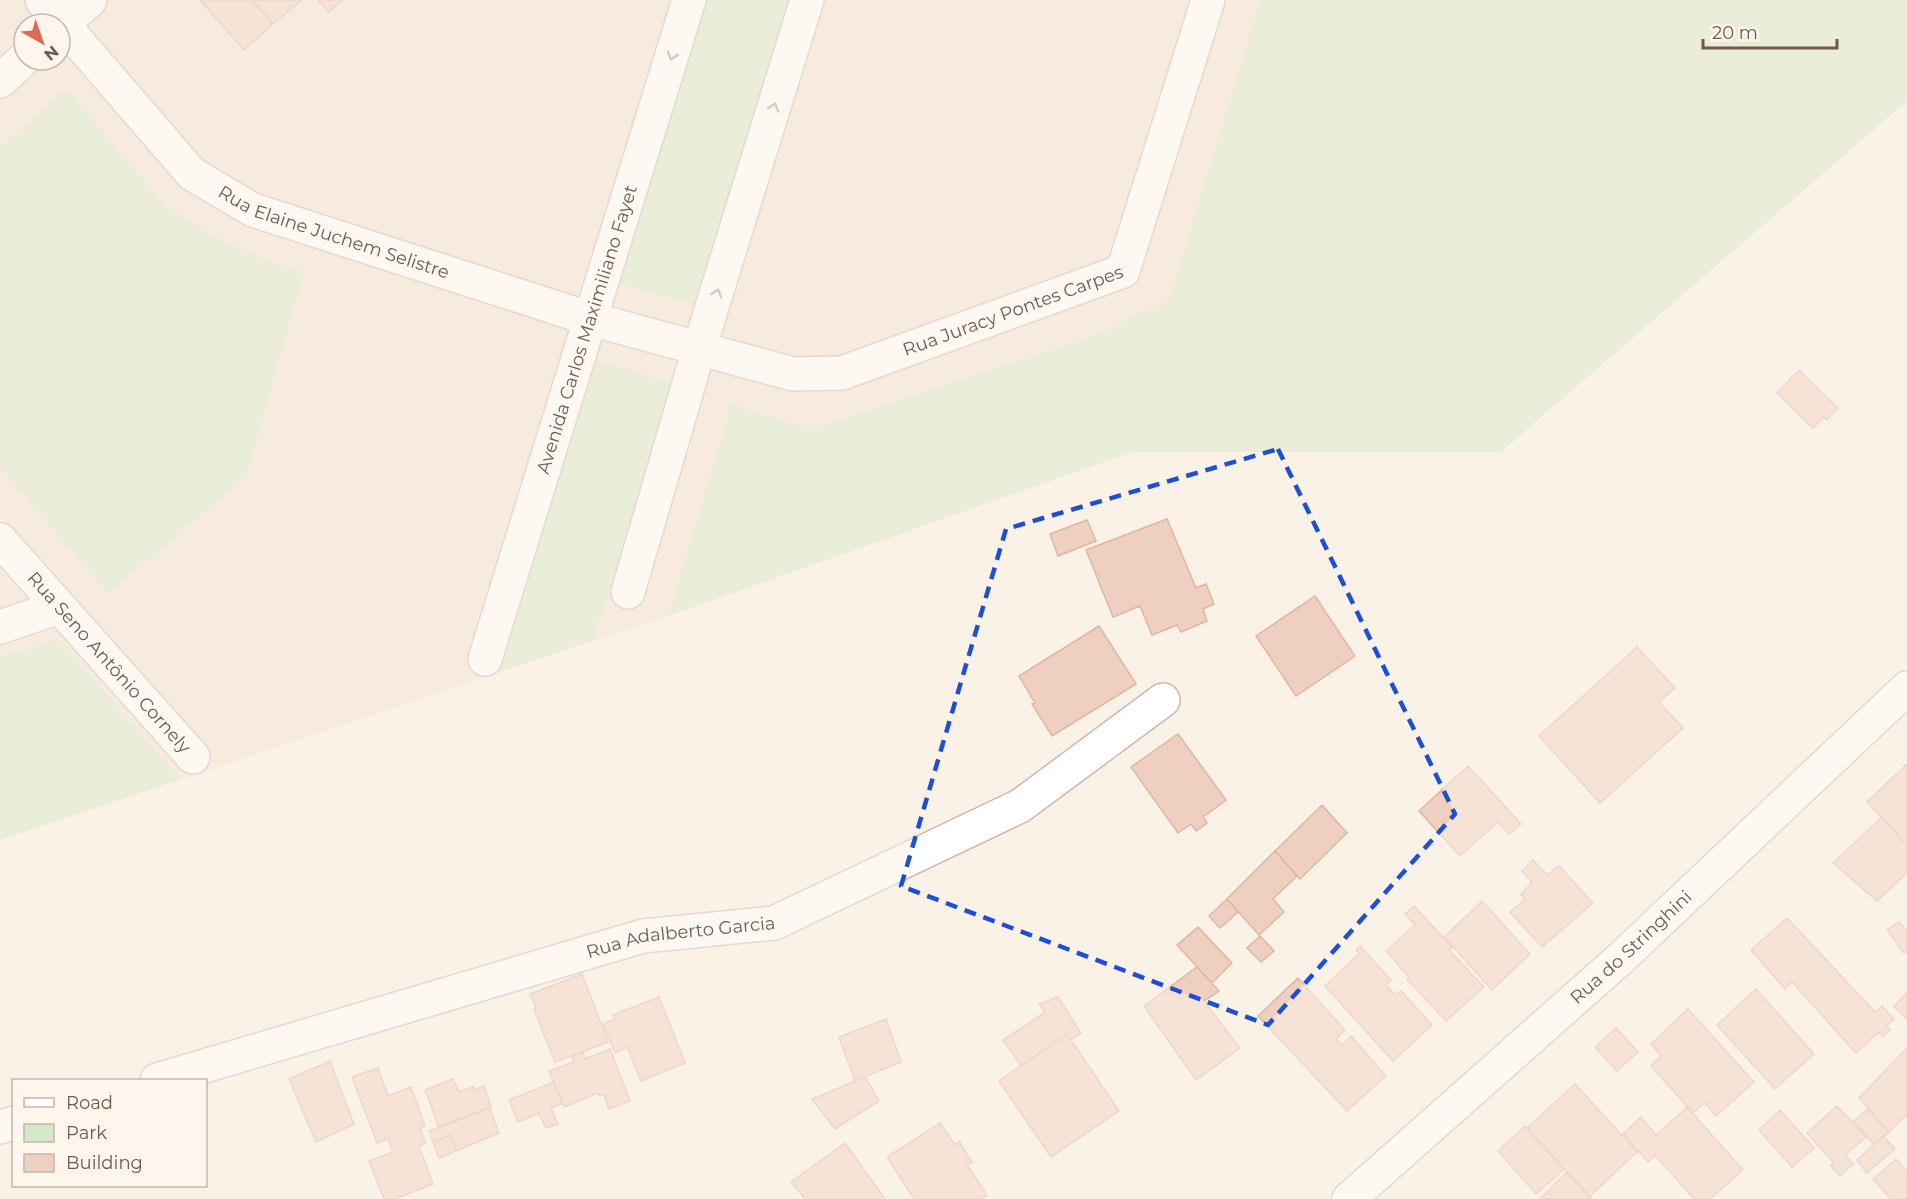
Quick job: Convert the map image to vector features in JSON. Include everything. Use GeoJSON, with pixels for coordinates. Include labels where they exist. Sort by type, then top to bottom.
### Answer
{"type":"FeatureCollection","features":[{"type":"Feature","properties":{"kind":"street","name":"Rua Elaine Juchem Selistre"},"geometry":{"type":"LineString","coordinates":[[42,0],[52,12]]}},
{"type":"Feature","properties":{"kind":"street"},"geometry":{"type":"LineString","coordinates":[[72,16],[90,0]]}},
{"type":"Feature","properties":{"kind":"street","name":"Avenida Carlos Maximiliano Fayet"},"geometry":{"type":"LineString","coordinates":[[485,659],[689,0]]}},
{"type":"Feature","properties":{"kind":"street"},"geometry":{"type":"LineString","coordinates":[[628,592],[699,349],[807,0]]}},
{"type":"Feature","properties":{"kind":"street","name":"Rua Juracy Pontes Carpes"},"geometry":{"type":"LineString","coordinates":[[699,349],[793,374],[842,373],[1123,271],[1208,0]]}},
{"type":"Feature","properties":{"kind":"street","name":"Rua Elaine Juchem Selistre"},"geometry":{"type":"LineString","coordinates":[[72,36],[192,174],[253,210],[591,319],[699,349]]}},
{"type":"Feature","properties":{"kind":"street"},"geometry":{"type":"LineString","coordinates":[[0,81],[12,70]]}},
{"type":"Feature","properties":{"kind":"street","name":"Rua Seno Antônio Cornely"},"geometry":{"type":"LineString","coordinates":[[0,540],[193,757]]}},
{"type":"Feature","properties":{"kind":"street"},"geometry":{"type":"LineString","coordinates":[[0,627],[59,607]]}},
{"type":"Feature","properties":{"kind":"street","name":"Rua do Stringhini"},"geometry":{"type":"LineString","coordinates":[[1349,1199],[1620,959],[1907,688]]}},
{"type":"Feature","properties":{"kind":"street","name":"Rua Adalberto Garcia"},"geometry":{"type":"LineString","coordinates":[[160,1079],[643,936],[774,923],[1020,806],[1162,700]]}},
{"type":"Feature","properties":{"kind":"highlighted area"},"geometry":{"type":"Polygon","coordinates":[[[1278,449],[1455,814],[1268,1025],[901,886],[1006,529],[1278,449]]]}},
{"type":"Feature","properties":{"kind":"shaded area"},"geometry":{"type":"Polygon","coordinates":[[[0,0],[1260,0],[1169,299],[1094,335],[1132,452],[668,616],[0,840],[0,0]]]}},
{"type":"Feature","properties":{"kind":"green space"},"geometry":{"type":"Polygon","coordinates":[[[706,0],[788,0],[695,305],[617,283],[706,0]]]}},
{"type":"Feature","properties":{"kind":"green space"},"geometry":{"type":"Polygon","coordinates":[[[1260,0],[1907,0],[1907,101],[1501,452],[1132,452],[668,616],[732,403],[793,425],[822,426],[1094,335],[1169,299],[1260,0]]]}},
{"type":"Feature","properties":{"kind":"green space"},"geometry":{"type":"Polygon","coordinates":[[[66,88],[167,208],[230,245],[304,273],[246,477],[108,594],[0,468],[0,147],[66,88]]]}},
{"type":"Feature","properties":{"kind":"green space"},"geometry":{"type":"Polygon","coordinates":[[[597,360],[671,382],[594,640],[500,672],[597,360]]]}},
{"type":"Feature","properties":{"kind":"green space"},"geometry":{"type":"Polygon","coordinates":[[[58,639],[181,779],[0,840],[0,657],[58,639]]]}},
{"type":"Feature","properties":{"kind":"building"},"geometry":{"type":"Polygon","coordinates":[[[200,0],[252,0],[273,24],[244,50],[200,0]]]}},
{"type":"Feature","properties":{"kind":"building"},"geometry":{"type":"Polygon","coordinates":[[[252,0],[302,0],[273,24],[252,0]]]}},
{"type":"Feature","properties":{"kind":"building"},"geometry":{"type":"Polygon","coordinates":[[[318,0],[342,0],[329,12],[318,0]]]}},
{"type":"Feature","properties":{"kind":"building"},"geometry":{"type":"Polygon","coordinates":[[[1799,370],[1838,408],[1827,420],[1824,417],[1813,428],[1777,393],[1799,370]]]}},
{"type":"Feature","properties":{"kind":"building"},"geometry":{"type":"Polygon","coordinates":[[[1167,519],[1196,588],[1206,584],[1214,604],[1203,609],[1207,621],[1181,632],[1177,625],[1152,635],[1140,606],[1113,617],[1086,550],[1167,519]]]}},
{"type":"Feature","properties":{"kind":"building"},"geometry":{"type":"Polygon","coordinates":[[[1087,520],[1096,541],[1058,556],[1050,534],[1087,520]]]}},
{"type":"Feature","properties":{"kind":"building"},"geometry":{"type":"Polygon","coordinates":[[[1315,596],[1355,656],[1296,696],[1256,636],[1315,596]]]}},
{"type":"Feature","properties":{"kind":"building"},"geometry":{"type":"Polygon","coordinates":[[[1099,626],[1136,684],[1052,736],[1032,704],[1035,703],[1019,676],[1099,626]]]}},
{"type":"Feature","properties":{"kind":"building"},"geometry":{"type":"Polygon","coordinates":[[[1637,647],[1675,688],[1659,702],[1683,728],[1600,803],[1539,736],[1637,647]]]}},
{"type":"Feature","properties":{"kind":"building"},"geometry":{"type":"Polygon","coordinates":[[[1178,734],[1226,800],[1203,817],[1207,823],[1196,831],[1191,824],[1178,833],[1131,767],[1178,734]]]}},
{"type":"Feature","properties":{"kind":"building"},"geometry":{"type":"Polygon","coordinates":[[[1907,764],[1907,845],[1867,802],[1907,764]]]}},
{"type":"Feature","properties":{"kind":"building"},"geometry":{"type":"Polygon","coordinates":[[[1468,766],[1521,824],[1509,834],[1498,822],[1460,856],[1419,811],[1468,766]]]}},
{"type":"Feature","properties":{"kind":"building"},"geometry":{"type":"Polygon","coordinates":[[[1322,805],[1347,833],[1300,879],[1275,851],[1322,805]]]}},
{"type":"Feature","properties":{"kind":"building"},"geometry":{"type":"Polygon","coordinates":[[[1882,817],[1907,845],[1907,873],[1877,901],[1833,863],[1882,817]]]}},
{"type":"Feature","properties":{"kind":"building"},"geometry":{"type":"Polygon","coordinates":[[[1275,851],[1297,876],[1273,899],[1284,912],[1259,935],[1227,899],[1275,851]]]}},
{"type":"Feature","properties":{"kind":"building"},"geometry":{"type":"Polygon","coordinates":[[[1533,860],[1547,875],[1559,866],[1593,903],[1542,947],[1510,912],[1525,899],[1521,894],[1532,883],[1522,871],[1533,860]]]}},
{"type":"Feature","properties":{"kind":"building"},"geometry":{"type":"Polygon","coordinates":[[[1227,899],[1238,912],[1220,928],[1209,916],[1227,899]]]}},
{"type":"Feature","properties":{"kind":"building"},"geometry":{"type":"Polygon","coordinates":[[[1482,901],[1530,954],[1492,990],[1444,937],[1482,901]]]}},
{"type":"Feature","properties":{"kind":"building"},"geometry":{"type":"Polygon","coordinates":[[[1414,906],[1452,947],[1449,950],[1484,987],[1446,1021],[1407,979],[1409,977],[1386,951],[1415,925],[1405,914],[1414,906]]]}},
{"type":"Feature","properties":{"kind":"building"},"geometry":{"type":"Polygon","coordinates":[[[1787,918],[1875,1012],[1882,1006],[1894,1019],[1886,1026],[1890,1030],[1883,1037],[1879,1032],[1856,1053],[1792,982],[1785,989],[1751,950],[1787,918]]]}},
{"type":"Feature","properties":{"kind":"building"},"geometry":{"type":"Polygon","coordinates":[[[1899,922],[1907,931],[1907,951],[1904,953],[1887,930],[1899,922]]]}},
{"type":"Feature","properties":{"kind":"building"},"geometry":{"type":"Polygon","coordinates":[[[1198,927],[1232,963],[1212,983],[1177,945],[1198,927]]]}},
{"type":"Feature","properties":{"kind":"building"},"geometry":{"type":"Polygon","coordinates":[[[1260,936],[1274,951],[1261,962],[1247,948],[1260,936]]]}},
{"type":"Feature","properties":{"kind":"building"},"geometry":{"type":"Polygon","coordinates":[[[1360,946],[1391,980],[1386,985],[1395,995],[1401,991],[1432,1025],[1393,1061],[1325,986],[1359,954],[1356,950],[1360,946]]]}},
{"type":"Feature","properties":{"kind":"building"},"geometry":{"type":"Polygon","coordinates":[[[1197,967],[1219,991],[1204,1001],[1240,1048],[1196,1080],[1144,1006],[1197,967]]]}},
{"type":"Feature","properties":{"kind":"building"},"geometry":{"type":"Polygon","coordinates":[[[582,974],[608,1042],[555,1062],[530,994],[582,974]]]}},
{"type":"Feature","properties":{"kind":"building"},"geometry":{"type":"Polygon","coordinates":[[[1298,978],[1345,1030],[1336,1039],[1342,1045],[1351,1036],[1386,1076],[1347,1111],[1258,1016],[1298,978]]]}},
{"type":"Feature","properties":{"kind":"building"},"geometry":{"type":"Polygon","coordinates":[[[1756,989],[1814,1054],[1775,1089],[1717,1025],[1756,989]]]}},
{"type":"Feature","properties":{"kind":"building"},"geometry":{"type":"Polygon","coordinates":[[[1907,992],[1907,1019],[1894,1007],[1907,992]]]}},
{"type":"Feature","properties":{"kind":"building"},"geometry":{"type":"Polygon","coordinates":[[[659,997],[685,1063],[641,1081],[627,1047],[615,1053],[603,1024],[615,1019],[613,1015],[659,997]]]}},
{"type":"Feature","properties":{"kind":"building"},"geometry":{"type":"Polygon","coordinates":[[[1058,997],[1081,1033],[1071,1040],[1067,1034],[1021,1066],[1003,1040],[1045,1012],[1039,1004],[1058,997]]]}},
{"type":"Feature","properties":{"kind":"building"},"geometry":{"type":"Polygon","coordinates":[[[1688,1009],[1754,1082],[1716,1116],[1705,1103],[1693,1113],[1651,1066],[1661,1056],[1651,1044],[1688,1009]]]}},
{"type":"Feature","properties":{"kind":"building"},"geometry":{"type":"Polygon","coordinates":[[[886,1019],[901,1062],[855,1081],[839,1037],[886,1019]]]}},
{"type":"Feature","properties":{"kind":"building"},"geometry":{"type":"Polygon","coordinates":[[[1616,1028],[1638,1052],[1617,1071],[1595,1047],[1616,1028]]]}},
{"type":"Feature","properties":{"kind":"building"},"geometry":{"type":"Polygon","coordinates":[[[1067,1034],[1119,1111],[1051,1157],[999,1081],[1067,1034]]]}},
{"type":"Feature","properties":{"kind":"building"},"geometry":{"type":"Polygon","coordinates":[[[1907,1048],[1907,1115],[1889,1132],[1859,1098],[1907,1048]]]}},
{"type":"Feature","properties":{"kind":"building"},"geometry":{"type":"Polygon","coordinates":[[[610,1049],[630,1101],[609,1109],[604,1095],[600,1096],[598,1093],[564,1107],[549,1071],[574,1062],[572,1056],[583,1052],[585,1059],[610,1049]]]}},
{"type":"Feature","properties":{"kind":"building"},"geometry":{"type":"Polygon","coordinates":[[[330,1061],[354,1124],[316,1142],[289,1079],[330,1061]]]}},
{"type":"Feature","properties":{"kind":"building"},"geometry":{"type":"Polygon","coordinates":[[[378,1068],[388,1096],[411,1087],[425,1126],[420,1128],[426,1143],[419,1146],[433,1184],[395,1199],[384,1199],[369,1161],[393,1152],[388,1139],[377,1143],[352,1077],[378,1068]]]}},
{"type":"Feature","properties":{"kind":"building"},"geometry":{"type":"Polygon","coordinates":[[[865,1077],[879,1101],[835,1129],[812,1099],[865,1077]]]}},
{"type":"Feature","properties":{"kind":"building"},"geometry":{"type":"Polygon","coordinates":[[[453,1079],[459,1092],[484,1086],[491,1107],[439,1127],[425,1090],[453,1079]]]}},
{"type":"Feature","properties":{"kind":"building"},"geometry":{"type":"Polygon","coordinates":[[[554,1082],[563,1103],[551,1108],[558,1124],[546,1128],[539,1113],[518,1122],[509,1100],[554,1082]]]}},
{"type":"Feature","properties":{"kind":"building"},"geometry":{"type":"Polygon","coordinates":[[[1575,1084],[1637,1152],[1589,1197],[1527,1128],[1575,1084]]]}},
{"type":"Feature","properties":{"kind":"building"},"geometry":{"type":"Polygon","coordinates":[[[1837,1106],[1866,1137],[1845,1155],[1853,1164],[1840,1176],[1831,1166],[1834,1163],[1807,1133],[1837,1106]]]}},
{"type":"Feature","properties":{"kind":"building"},"geometry":{"type":"Polygon","coordinates":[[[1687,1107],[1743,1170],[1710,1199],[1694,1199],[1655,1155],[1648,1162],[1623,1134],[1641,1117],[1656,1135],[1687,1107]]]}},
{"type":"Feature","properties":{"kind":"building"},"geometry":{"type":"Polygon","coordinates":[[[490,1108],[499,1133],[456,1151],[451,1135],[433,1142],[429,1131],[490,1108]]]}},
{"type":"Feature","properties":{"kind":"building"},"geometry":{"type":"Polygon","coordinates":[[[1868,1109],[1889,1132],[1874,1145],[1854,1121],[1868,1109]]]}},
{"type":"Feature","properties":{"kind":"building"},"geometry":{"type":"Polygon","coordinates":[[[1780,1110],[1814,1148],[1792,1167],[1759,1130],[1780,1110]]]}},
{"type":"Feature","properties":{"kind":"building"},"geometry":{"type":"Polygon","coordinates":[[[940,1123],[955,1145],[959,1141],[972,1162],[967,1165],[987,1195],[981,1199],[914,1199],[887,1157],[940,1123]]]}},
{"type":"Feature","properties":{"kind":"building"},"geometry":{"type":"Polygon","coordinates":[[[1525,1126],[1564,1169],[1536,1194],[1498,1151],[1525,1126]]]}},
{"type":"Feature","properties":{"kind":"building"},"geometry":{"type":"Polygon","coordinates":[[[451,1135],[456,1151],[439,1158],[433,1142],[451,1135]]]}},
{"type":"Feature","properties":{"kind":"building"},"geometry":{"type":"Polygon","coordinates":[[[1883,1136],[1895,1149],[1867,1173],[1857,1160],[1883,1136]]]}},
{"type":"Feature","properties":{"kind":"building"},"geometry":{"type":"Polygon","coordinates":[[[845,1143],[885,1199],[805,1199],[791,1182],[845,1143]]]}},
{"type":"Feature","properties":{"kind":"building"},"geometry":{"type":"Polygon","coordinates":[[[1896,1159],[1907,1172],[1907,1199],[1891,1199],[1873,1179],[1896,1159]]]}},
{"type":"Feature","properties":{"kind":"building"},"geometry":{"type":"Polygon","coordinates":[[[1567,1172],[1592,1199],[1540,1199],[1567,1172]]]}}]}
